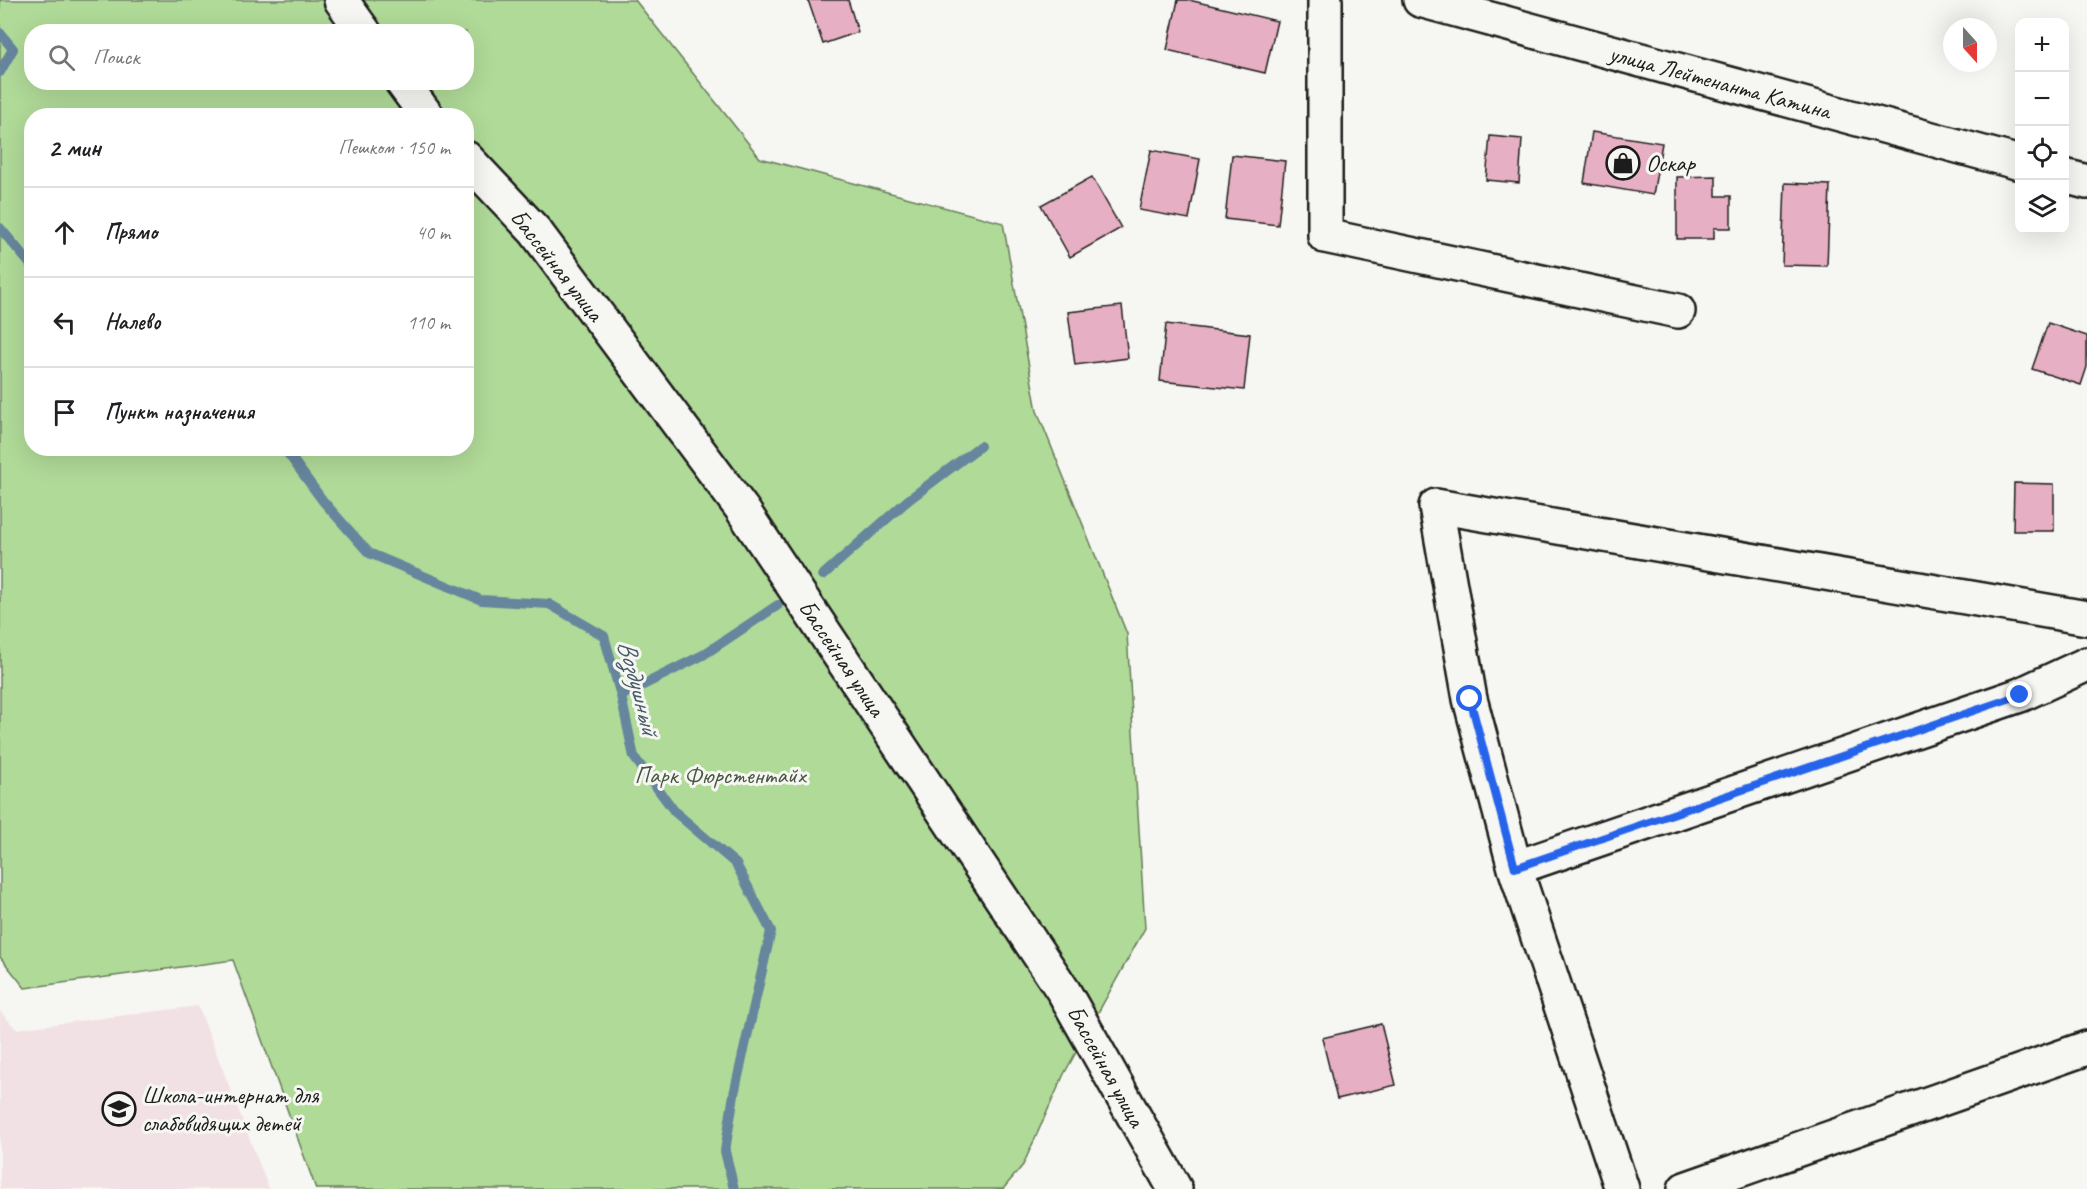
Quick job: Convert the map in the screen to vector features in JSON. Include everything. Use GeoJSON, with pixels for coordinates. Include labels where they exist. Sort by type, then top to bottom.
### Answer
{"type":"FeatureCollection","features":[{"type":"Feature","properties":{"kind":"street"},"geometry":{"type":"LineString","coordinates":[[341,0],[358,24]]}},
{"type":"Feature","properties":{"kind":"street"},"geometry":{"type":"LineString","coordinates":[[1325,0],[1324,236],[1678,311]]}},
{"type":"Feature","properties":{"kind":"street","name":"улица Лейтенанта Катина"},"geometry":{"type":"LineString","coordinates":[[1420,0],[2015,162]]}},
{"type":"Feature","properties":{"kind":"street"},"geometry":{"type":"LineString","coordinates":[[408,90],[421,108]]}},
{"type":"Feature","properties":{"kind":"street","name":"Бассейная улица"},"geometry":{"type":"LineString","coordinates":[[474,166],[535,231],[742,509],[1064,992],[1164,1181]]}},
{"type":"Feature","properties":{"kind":"street"},"geometry":{"type":"LineString","coordinates":[[2069,177],[2087,182]]}},
{"type":"Feature","properties":{"kind":"street"},"geometry":{"type":"LineString","coordinates":[[1622,1189],[1515,868],[1470,699],[1436,506],[2087,618]]}},
{"type":"Feature","properties":{"kind":"street"},"geometry":{"type":"LineString","coordinates":[[1515,868],[2020,695],[2087,664]]}},
{"type":"Feature","properties":{"kind":"street"},"geometry":{"type":"LineString","coordinates":[[1685,1189],[2087,1048]]}},
{"type":"Feature","properties":{"kind":"shaded area","name":"Школа-интернат для слабовидящих детей"},"geometry":{"type":"Polygon","coordinates":[[[198,1006],[269,1189],[0,1189],[0,1011],[16,1029],[198,1006]]]}},
{"type":"Feature","properties":{"kind":"green space","name":"Парк Фюрстентайх"},"geometry":{"type":"Polygon","coordinates":[[[0,0],[635,0],[760,158],[1003,223],[1037,411],[1127,634],[1145,928],[1064,1074],[1023,1165],[1003,1189],[316,1189],[233,960],[25,988],[0,957],[0,0]]]}},
{"type":"Feature","properties":{"kind":"building"},"geometry":{"type":"Polygon","coordinates":[[[808,0],[848,0],[858,32],[823,44],[808,0]]]}},
{"type":"Feature","properties":{"kind":"building"},"geometry":{"type":"Polygon","coordinates":[[[1178,0],[1189,0],[1277,21],[1265,73],[1167,50],[1178,0]]]}},
{"type":"Feature","properties":{"kind":"building","name":"Оскар"},"geometry":{"type":"Polygon","coordinates":[[[1592,132],[1662,143],[1653,195],[1584,183],[1592,132]]]}},
{"type":"Feature","properties":{"kind":"building"},"geometry":{"type":"Polygon","coordinates":[[[1490,136],[1522,139],[1519,183],[1486,180],[1490,136]]]}},
{"type":"Feature","properties":{"kind":"building"},"geometry":{"type":"Polygon","coordinates":[[[1151,150],[1200,159],[1189,219],[1139,210],[1151,150]]]}},
{"type":"Feature","properties":{"kind":"building"},"geometry":{"type":"Polygon","coordinates":[[[1232,155],[1285,161],[1278,225],[1225,219],[1232,155]]]}},
{"type":"Feature","properties":{"kind":"building"},"geometry":{"type":"Polygon","coordinates":[[[1716,176],[1716,196],[1731,196],[1731,228],[1714,228],[1714,239],[1677,239],[1677,177],[1716,176]]]}},
{"type":"Feature","properties":{"kind":"building"},"geometry":{"type":"Polygon","coordinates":[[[1092,177],[1121,228],[1070,257],[1041,205],[1092,177]]]}},
{"type":"Feature","properties":{"kind":"building"},"geometry":{"type":"Polygon","coordinates":[[[1785,183],[1830,185],[1827,266],[1782,265],[1785,183]]]}},
{"type":"Feature","properties":{"kind":"building"},"geometry":{"type":"Polygon","coordinates":[[[1122,306],[1128,358],[1075,365],[1068,312],[1122,306]]]}},
{"type":"Feature","properties":{"kind":"building"},"geometry":{"type":"Polygon","coordinates":[[[2048,323],[2087,336],[2087,367],[2081,385],[2032,369],[2048,323]]]}},
{"type":"Feature","properties":{"kind":"building"},"geometry":{"type":"Polygon","coordinates":[[[1166,324],[1250,334],[1244,390],[1160,381],[1166,324]]]}},
{"type":"Feature","properties":{"kind":"building"},"geometry":{"type":"Polygon","coordinates":[[[2014,483],[2054,484],[2054,531],[2013,531],[2014,483]]]}},
{"type":"Feature","properties":{"kind":"building"},"geometry":{"type":"Polygon","coordinates":[[[1381,1024],[1396,1085],[1337,1099],[1322,1038],[1381,1024]]]}},
{"type":"Feature","properties":{"kind":"waterway","name":"Воздушный"},"geometry":{"type":"LineString","coordinates":[[0,33],[13,49],[0,72]]}},
{"type":"Feature","properties":{"kind":"waterway","name":"Воздушный"},"geometry":{"type":"LineString","coordinates":[[0,228],[24,256]]}},
{"type":"Feature","properties":{"kind":"waterway"},"geometry":{"type":"LineString","coordinates":[[823,575],[907,501],[980,446]]}},
{"type":"Feature","properties":{"kind":"waterway","name":"Воздушный"},"geometry":{"type":"LineString","coordinates":[[290,456],[323,501],[369,553],[481,600],[549,604],[604,636],[621,696],[634,757],[675,812],[736,864],[771,931],[734,1094],[725,1151],[734,1189]]}},
{"type":"Feature","properties":{"kind":"waterway"},"geometry":{"type":"LineString","coordinates":[[621,696],[703,655],[778,605]]}},
{"type":"Feature","properties":{"kind":"place","name":"Оскар"},"geometry":{"type":"Point","coordinates":[1623,163]}},
{"type":"Feature","properties":{"kind":"place","name":"Школа-интернат для слабовидящих детей"},"geometry":{"type":"Point","coordinates":[119,1109]}},
{"type":"Feature","properties":{"kind":"route"},"geometry":{"type":"LineString","coordinates":[[1470,699],[1515,868],[2020,695]]}}]}
